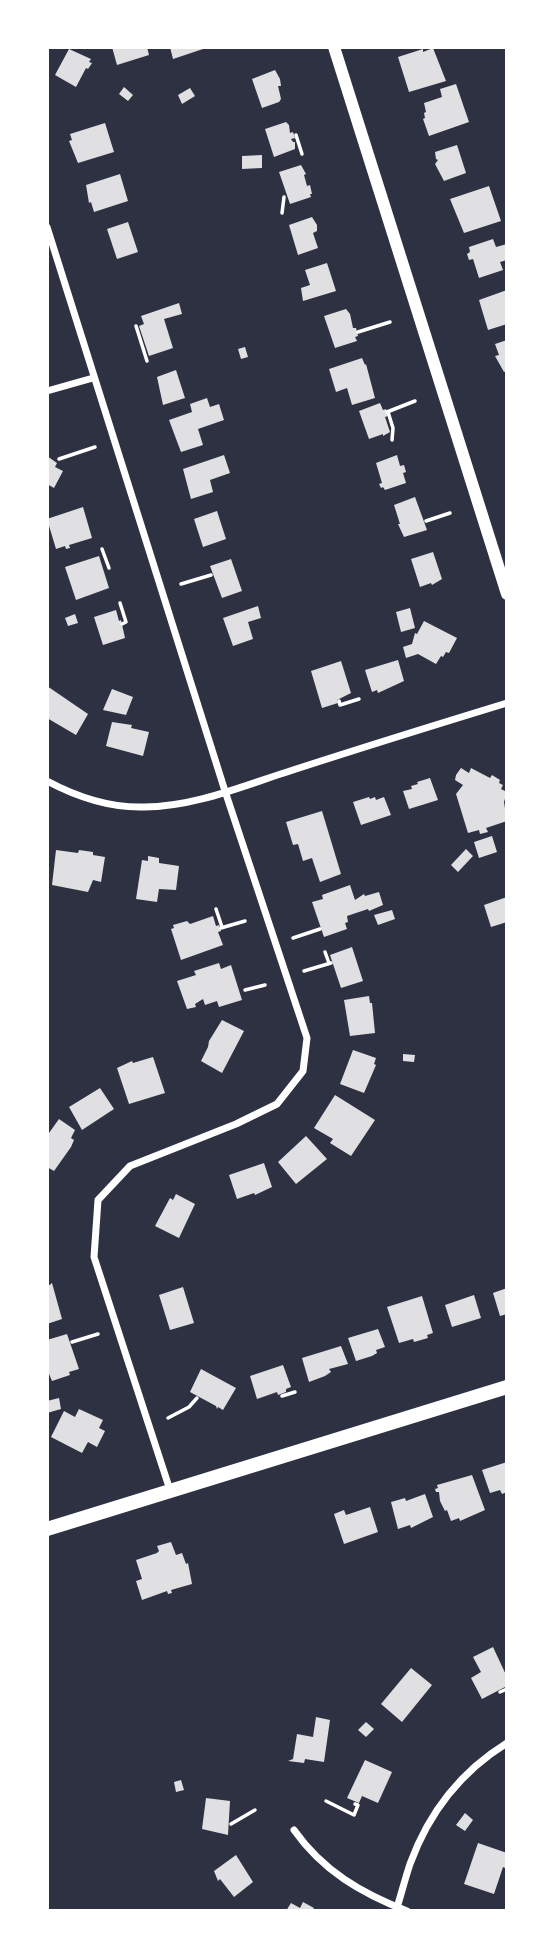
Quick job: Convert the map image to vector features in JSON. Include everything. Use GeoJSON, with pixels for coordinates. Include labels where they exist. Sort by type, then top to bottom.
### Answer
{"type":"FeatureCollection","features":[{"type":"Feature","properties":{"kind":"main road"},"geometry":{"type":"LineString","coordinates":[[47,1529],[507,1387]]}},
{"type":"Feature","properties":{"kind":"street"},"geometry":{"type":"LineString","coordinates":[[334,47],[507,594]]}},
{"type":"Feature","properties":{"kind":"street"},"geometry":{"type":"LineString","coordinates":[[47,227],[225,791],[307,1038],[303,1071],[277,1104],[236,1124],[130,1166],[98,1200],[94,1257],[170,1490]]}},
{"type":"Feature","properties":{"kind":"street"},"geometry":{"type":"LineString","coordinates":[[47,391],[93,378]]}},
{"type":"Feature","properties":{"kind":"street"},"geometry":{"type":"LineString","coordinates":[[47,781],[88,798],[128,807],[168,806],[225,791],[507,703]]}},
{"type":"Feature","properties":{"kind":"street"},"geometry":{"type":"LineString","coordinates":[[397,1909],[410,1864],[435,1811],[468,1770],[507,1743]]}},
{"type":"Feature","properties":{"kind":"street"},"geometry":{"type":"LineString","coordinates":[[294,1830],[309,1851],[337,1876],[397,1909],[407,1911]]}},
{"type":"Feature","properties":{"kind":"path"},"geometry":{"type":"LineString","coordinates":[[296,135],[302,154]]}},
{"type":"Feature","properties":{"kind":"path"},"geometry":{"type":"LineString","coordinates":[[282,213],[284,197]]}},
{"type":"Feature","properties":{"kind":"path"},"geometry":{"type":"LineString","coordinates":[[358,332],[390,323]]}},
{"type":"Feature","properties":{"kind":"path"},"geometry":{"type":"LineString","coordinates":[[136,326],[147,361]]}},
{"type":"Feature","properties":{"kind":"path"},"geometry":{"type":"LineString","coordinates":[[392,440],[393,428],[388,412],[415,401]]}},
{"type":"Feature","properties":{"kind":"path"},"geometry":{"type":"LineString","coordinates":[[59,459],[95,447]]}},
{"type":"Feature","properties":{"kind":"path"},"geometry":{"type":"LineString","coordinates":[[426,521],[450,513]]}},
{"type":"Feature","properties":{"kind":"path"},"geometry":{"type":"LineString","coordinates":[[102,549],[109,568]]}},
{"type":"Feature","properties":{"kind":"path"},"geometry":{"type":"LineString","coordinates":[[181,584],[211,575]]}},
{"type":"Feature","properties":{"kind":"path"},"geometry":{"type":"LineString","coordinates":[[120,603],[126,622],[122,624]]}},
{"type":"Feature","properties":{"kind":"path"},"geometry":{"type":"LineString","coordinates":[[339,701],[340,705],[359,698]]}},
{"type":"Feature","properties":{"kind":"path"},"geometry":{"type":"LineString","coordinates":[[216,909],[222,928],[245,920]]}},
{"type":"Feature","properties":{"kind":"path"},"geometry":{"type":"LineString","coordinates":[[293,938],[320,929]]}},
{"type":"Feature","properties":{"kind":"path"},"geometry":{"type":"LineString","coordinates":[[304,971],[330,963],[325,952]]}},
{"type":"Feature","properties":{"kind":"path"},"geometry":{"type":"LineString","coordinates":[[245,990],[265,985]]}},
{"type":"Feature","properties":{"kind":"path"},"geometry":{"type":"LineString","coordinates":[[72,1342],[98,1334]]}},
{"type":"Feature","properties":{"kind":"path"},"geometry":{"type":"LineString","coordinates":[[282,1396],[295,1392]]}},
{"type":"Feature","properties":{"kind":"path"},"geometry":{"type":"LineString","coordinates":[[168,1419],[189,1408],[197,1398]]}},
{"type":"Feature","properties":{"kind":"path"},"geometry":{"type":"LineString","coordinates":[[500,1692],[507,1689]]}},
{"type":"Feature","properties":{"kind":"path"},"geometry":{"type":"LineString","coordinates":[[326,1801],[354,1815],[358,1805],[355,1804]]}},
{"type":"Feature","properties":{"kind":"path"},"geometry":{"type":"LineString","coordinates":[[231,1824],[255,1810]]}},
{"type":"Feature","properties":{"kind":"building"},"geometry":{"type":"Polygon","coordinates":[[[112,47],[147,47],[149,55],[117,65],[112,47]]]}},
{"type":"Feature","properties":{"kind":"building"},"geometry":{"type":"Polygon","coordinates":[[[170,47],[206,47],[206,48],[173,59],[170,47]]]}},
{"type":"Feature","properties":{"kind":"building"},"geometry":{"type":"Polygon","coordinates":[[[433,48],[446,81],[409,92],[398,57],[433,48]]]}},
{"type":"Feature","properties":{"kind":"building"},"geometry":{"type":"Polygon","coordinates":[[[69,49],[91,59],[89,62],[92,63],[86,68],[76,87],[55,75],[69,49]]]}},
{"type":"Feature","properties":{"kind":"building"},"geometry":{"type":"Polygon","coordinates":[[[275,70],[280,79],[281,86],[278,86],[281,99],[262,108],[252,79],[275,70]]]}},
{"type":"Feature","properties":{"kind":"building"},"geometry":{"type":"Polygon","coordinates":[[[456,84],[469,122],[429,136],[423,119],[426,112],[424,103],[442,97],[440,89],[456,84]]]}},
{"type":"Feature","properties":{"kind":"building"},"geometry":{"type":"Polygon","coordinates":[[[124,87],[133,95],[128,101],[119,94],[124,87]]]}},
{"type":"Feature","properties":{"kind":"building"},"geometry":{"type":"Polygon","coordinates":[[[190,88],[195,96],[182,104],[178,95],[190,88]]]}},
{"type":"Feature","properties":{"kind":"building"},"geometry":{"type":"Polygon","coordinates":[[[286,122],[295,138],[291,139],[295,142],[295,149],[274,157],[265,129],[286,122]]]}},
{"type":"Feature","properties":{"kind":"building"},"geometry":{"type":"Polygon","coordinates":[[[105,123],[114,152],[78,163],[69,141],[72,140],[70,134],[105,123]]]}},
{"type":"Feature","properties":{"kind":"building"},"geometry":{"type":"Polygon","coordinates":[[[457,145],[466,173],[444,181],[435,164],[438,160],[435,152],[457,145]]]}},
{"type":"Feature","properties":{"kind":"building"},"geometry":{"type":"Polygon","coordinates":[[[262,155],[262,168],[242,169],[242,156],[262,155]]]}},
{"type":"Feature","properties":{"kind":"building"},"geometry":{"type":"Polygon","coordinates":[[[301,165],[312,194],[311,197],[290,204],[279,172],[301,165]]]}},
{"type":"Feature","properties":{"kind":"building"},"geometry":{"type":"Polygon","coordinates":[[[120,174],[128,201],[94,212],[91,202],[89,203],[86,185],[120,174]]]}},
{"type":"Feature","properties":{"kind":"building"},"geometry":{"type":"Polygon","coordinates":[[[489,186],[501,221],[464,233],[450,199],[489,186]]]}},
{"type":"Feature","properties":{"kind":"building"},"geometry":{"type":"Polygon","coordinates":[[[312,217],[317,225],[317,231],[313,233],[318,248],[298,255],[289,225],[312,217]]]}},
{"type":"Feature","properties":{"kind":"building"},"geometry":{"type":"Polygon","coordinates":[[[128,222],[138,252],[117,259],[107,229],[128,222]]]}},
{"type":"Feature","properties":{"kind":"building"},"geometry":{"type":"Polygon","coordinates":[[[493,239],[496,247],[507,244],[507,260],[500,262],[503,270],[479,278],[473,259],[469,260],[467,254],[470,252],[469,247],[493,239]]]}},
{"type":"Feature","properties":{"kind":"building"},"geometry":{"type":"Polygon","coordinates":[[[327,263],[336,291],[303,301],[301,288],[310,285],[305,270],[327,263]]]}},
{"type":"Feature","properties":{"kind":"building"},"geometry":{"type":"Polygon","coordinates":[[[507,290],[507,324],[488,330],[479,300],[507,290]]]}},
{"type":"Feature","properties":{"kind":"building"},"geometry":{"type":"Polygon","coordinates":[[[179,303],[182,314],[164,319],[173,348],[149,356],[139,326],[144,324],[141,316],[179,303]]]}},
{"type":"Feature","properties":{"kind":"building"},"geometry":{"type":"Polygon","coordinates":[[[346,309],[353,328],[356,328],[357,341],[335,348],[324,316],[346,309]]]}},
{"type":"Feature","properties":{"kind":"building"},"geometry":{"type":"Polygon","coordinates":[[[507,340],[507,371],[504,372],[495,356],[499,355],[495,344],[507,340]]]}},
{"type":"Feature","properties":{"kind":"building"},"geometry":{"type":"Polygon","coordinates":[[[245,347],[248,357],[241,359],[238,349],[245,347]]]}},
{"type":"Feature","properties":{"kind":"building"},"geometry":{"type":"Polygon","coordinates":[[[362,358],[375,398],[352,405],[347,388],[336,392],[329,369],[362,358]]]}},
{"type":"Feature","properties":{"kind":"building"},"geometry":{"type":"Polygon","coordinates":[[[176,370],[185,398],[163,405],[157,377],[176,370]]]}},
{"type":"Feature","properties":{"kind":"building"},"geometry":{"type":"Polygon","coordinates":[[[207,398],[210,407],[219,404],[224,420],[198,429],[203,445],[181,452],[169,420],[192,412],[190,404],[207,398]]]}},
{"type":"Feature","properties":{"kind":"building"},"geometry":{"type":"Polygon","coordinates":[[[380,403],[383,410],[386,409],[388,416],[385,417],[390,432],[369,439],[359,411],[380,403]]]}},
{"type":"Feature","properties":{"kind":"building"},"geometry":{"type":"Polygon","coordinates":[[[224,455],[230,473],[210,480],[213,492],[191,499],[183,469],[224,455]]]}},
{"type":"Feature","properties":{"kind":"building"},"geometry":{"type":"Polygon","coordinates":[[[397,455],[400,466],[404,465],[406,483],[385,490],[379,484],[382,483],[376,463],[397,455]]]}},
{"type":"Feature","properties":{"kind":"building"},"geometry":{"type":"Polygon","coordinates":[[[47,456],[57,463],[55,467],[63,471],[54,488],[47,484],[47,456]]]}},
{"type":"Feature","properties":{"kind":"building"},"geometry":{"type":"Polygon","coordinates":[[[415,497],[427,530],[404,537],[394,505],[415,497]]]}},
{"type":"Feature","properties":{"kind":"building"},"geometry":{"type":"Polygon","coordinates":[[[83,507],[92,538],[69,545],[70,548],[66,549],[65,546],[56,549],[47,519],[83,507]]]}},
{"type":"Feature","properties":{"kind":"building"},"geometry":{"type":"Polygon","coordinates":[[[217,511],[226,539],[203,547],[194,519],[217,511]]]}},
{"type":"Feature","properties":{"kind":"building"},"geometry":{"type":"Polygon","coordinates":[[[433,552],[442,579],[432,585],[431,583],[420,587],[411,559],[433,552]]]}},
{"type":"Feature","properties":{"kind":"building"},"geometry":{"type":"Polygon","coordinates":[[[99,556],[109,588],[76,600],[65,567],[99,556]]]}},
{"type":"Feature","properties":{"kind":"building"},"geometry":{"type":"Polygon","coordinates":[[[231,559],[242,591],[222,598],[210,566],[231,559]]]}},
{"type":"Feature","properties":{"kind":"building"},"geometry":{"type":"Polygon","coordinates":[[[258,606],[261,618],[248,622],[253,639],[233,646],[223,618],[258,606]]]}},
{"type":"Feature","properties":{"kind":"building"},"geometry":{"type":"Polygon","coordinates":[[[410,608],[415,628],[401,632],[396,612],[410,608]]]}},
{"type":"Feature","properties":{"kind":"building"},"geometry":{"type":"Polygon","coordinates":[[[116,610],[125,638],[103,645],[94,617],[116,610]]]}},
{"type":"Feature","properties":{"kind":"building"},"geometry":{"type":"Polygon","coordinates":[[[75,614],[78,623],[68,626],[65,618],[75,614]]]}},
{"type":"Feature","properties":{"kind":"building"},"geometry":{"type":"Polygon","coordinates":[[[424,621],[457,638],[449,653],[441,656],[436,664],[418,654],[406,658],[403,647],[412,644],[415,633],[417,634],[424,621]]]}},
{"type":"Feature","properties":{"kind":"building"},"geometry":{"type":"Polygon","coordinates":[[[398,660],[404,681],[378,693],[377,690],[372,692],[365,670],[398,660]]]}},
{"type":"Feature","properties":{"kind":"building"},"geometry":{"type":"Polygon","coordinates":[[[341,661],[351,693],[337,700],[338,703],[322,708],[311,671],[341,661]]]}},
{"type":"Feature","properties":{"kind":"building"},"geometry":{"type":"Polygon","coordinates":[[[47,686],[88,714],[76,735],[47,718],[47,686]]]}},
{"type":"Feature","properties":{"kind":"building"},"geometry":{"type":"Polygon","coordinates":[[[112,689],[133,697],[126,715],[103,710],[112,689]]]}},
{"type":"Feature","properties":{"kind":"building"},"geometry":{"type":"Polygon","coordinates":[[[112,722],[132,725],[131,728],[149,732],[143,756],[106,746],[112,722]]]}},
{"type":"Feature","properties":{"kind":"building"},"geometry":{"type":"Polygon","coordinates":[[[461,768],[469,773],[471,768],[500,780],[499,783],[503,785],[501,789],[507,792],[504,802],[507,821],[486,828],[488,832],[480,834],[479,830],[468,833],[456,794],[463,785],[455,780],[461,768]]]}},
{"type":"Feature","properties":{"kind":"building"},"geometry":{"type":"Polygon","coordinates":[[[430,778],[438,800],[409,809],[403,791],[412,789],[411,786],[418,784],[417,782],[430,778]]]}},
{"type":"Feature","properties":{"kind":"building"},"geometry":{"type":"Polygon","coordinates":[[[375,797],[376,800],[384,797],[391,815],[361,825],[353,802],[375,797]]]}},
{"type":"Feature","properties":{"kind":"building"},"geometry":{"type":"Polygon","coordinates":[[[322,811],[341,874],[320,882],[312,858],[303,861],[298,844],[293,845],[286,822],[322,811]]]}},
{"type":"Feature","properties":{"kind":"building"},"geometry":{"type":"Polygon","coordinates":[[[492,836],[497,852],[479,858],[474,842],[492,836]]]}},
{"type":"Feature","properties":{"kind":"building"},"geometry":{"type":"Polygon","coordinates":[[[466,849],[473,856],[458,872],[451,865],[466,849]]]}},
{"type":"Feature","properties":{"kind":"building"},"geometry":{"type":"Polygon","coordinates":[[[56,850],[93,852],[93,855],[105,857],[101,882],[93,880],[88,892],[52,885],[56,850]]]}},
{"type":"Feature","properties":{"kind":"building"},"geometry":{"type":"Polygon","coordinates":[[[148,856],[159,858],[159,863],[179,866],[176,890],[159,889],[157,902],[136,899],[142,860],[148,861],[148,856]]]}},
{"type":"Feature","properties":{"kind":"building"},"geometry":{"type":"Polygon","coordinates":[[[350,885],[355,900],[364,894],[365,896],[379,892],[383,905],[347,916],[347,929],[324,937],[312,902],[323,899],[322,895],[350,885]]]}},
{"type":"Feature","properties":{"kind":"building"},"geometry":{"type":"Polygon","coordinates":[[[507,897],[507,922],[491,927],[484,905],[507,897]]]}},
{"type":"Feature","properties":{"kind":"building"},"geometry":{"type":"Polygon","coordinates":[[[392,910],[395,919],[378,925],[374,915],[392,910]]]}},
{"type":"Feature","properties":{"kind":"building"},"geometry":{"type":"Polygon","coordinates":[[[213,916],[216,926],[219,925],[221,931],[218,932],[223,945],[181,960],[171,929],[174,928],[173,925],[187,921],[190,924],[213,916]]]}},
{"type":"Feature","properties":{"kind":"building"},"geometry":{"type":"Polygon","coordinates":[[[352,947],[363,981],[341,988],[330,955],[352,947]]]}},
{"type":"Feature","properties":{"kind":"building"},"geometry":{"type":"Polygon","coordinates":[[[219,963],[221,969],[231,965],[242,1000],[219,1007],[217,1001],[205,1005],[203,999],[195,1004],[196,1007],[187,1009],[177,981],[196,975],[194,971],[219,963]]]}},
{"type":"Feature","properties":{"kind":"building"},"geometry":{"type":"Polygon","coordinates":[[[369,996],[375,1033],[350,1036],[344,1000],[369,996]]]}},
{"type":"Feature","properties":{"kind":"building"},"geometry":{"type":"Polygon","coordinates":[[[222,1020],[244,1031],[222,1073],[201,1061],[222,1020]]]}},
{"type":"Feature","properties":{"kind":"building"},"geometry":{"type":"Polygon","coordinates":[[[353,1050],[376,1058],[376,1065],[364,1093],[340,1084],[353,1050]]]}},
{"type":"Feature","properties":{"kind":"building"},"geometry":{"type":"Polygon","coordinates":[[[403,1054],[415,1055],[414,1062],[403,1061],[403,1054]]]}},
{"type":"Feature","properties":{"kind":"building"},"geometry":{"type":"Polygon","coordinates":[[[153,1057],[165,1093],[129,1104],[117,1068],[132,1061],[133,1063],[153,1057]]]}},
{"type":"Feature","properties":{"kind":"building"},"geometry":{"type":"Polygon","coordinates":[[[100,1088],[114,1109],[82,1130],[69,1107],[100,1088]]]}},
{"type":"Feature","properties":{"kind":"building"},"geometry":{"type":"Polygon","coordinates":[[[335,1095],[375,1120],[351,1156],[330,1143],[333,1139],[314,1128],[335,1095]]]}},
{"type":"Feature","properties":{"kind":"building"},"geometry":{"type":"Polygon","coordinates":[[[59,1119],[75,1130],[71,1147],[54,1171],[47,1167],[47,1132],[49,1133],[59,1119]]]}},
{"type":"Feature","properties":{"kind":"building"},"geometry":{"type":"Polygon","coordinates":[[[306,1136],[327,1159],[296,1184],[278,1162],[306,1136]]]}},
{"type":"Feature","properties":{"kind":"building"},"geometry":{"type":"Polygon","coordinates":[[[264,1163],[272,1187],[237,1199],[229,1175],[264,1163]]]}},
{"type":"Feature","properties":{"kind":"building"},"geometry":{"type":"Polygon","coordinates":[[[176,1194],[195,1204],[179,1238],[155,1226],[170,1198],[173,1200],[176,1194]]]}},
{"type":"Feature","properties":{"kind":"building"},"geometry":{"type":"Polygon","coordinates":[[[52,1283],[62,1319],[47,1324],[47,1287],[52,1283]]]}},
{"type":"Feature","properties":{"kind":"building"},"geometry":{"type":"Polygon","coordinates":[[[183,1287],[194,1323],[170,1330],[159,1295],[183,1287]]]}},
{"type":"Feature","properties":{"kind":"building"},"geometry":{"type":"Polygon","coordinates":[[[507,1288],[507,1314],[500,1316],[493,1293],[507,1288]]]}},
{"type":"Feature","properties":{"kind":"building"},"geometry":{"type":"Polygon","coordinates":[[[474,1295],[481,1318],[452,1327],[445,1305],[474,1295]]]}},
{"type":"Feature","properties":{"kind":"building"},"geometry":{"type":"Polygon","coordinates":[[[422,1296],[433,1333],[427,1335],[428,1338],[399,1343],[387,1307],[422,1296]]]}},
{"type":"Feature","properties":{"kind":"building"},"geometry":{"type":"Polygon","coordinates":[[[378,1329],[385,1347],[376,1350],[377,1353],[372,1356],[356,1361],[348,1338],[378,1329]]]}},
{"type":"Feature","properties":{"kind":"building"},"geometry":{"type":"Polygon","coordinates":[[[67,1334],[79,1369],[52,1381],[47,1369],[47,1340],[67,1334]]]}},
{"type":"Feature","properties":{"kind":"building"},"geometry":{"type":"Polygon","coordinates":[[[341,1346],[348,1364],[329,1369],[331,1372],[325,1376],[309,1382],[302,1358],[341,1346]]]}},
{"type":"Feature","properties":{"kind":"building"},"geometry":{"type":"Polygon","coordinates":[[[283,1365],[291,1387],[278,1395],[277,1392],[257,1399],[250,1376],[283,1365]]]}},
{"type":"Feature","properties":{"kind":"building"},"geometry":{"type":"Polygon","coordinates":[[[201,1369],[236,1388],[223,1410],[190,1392],[201,1369]]]}},
{"type":"Feature","properties":{"kind":"building"},"geometry":{"type":"Polygon","coordinates":[[[59,1398],[61,1409],[47,1413],[47,1401],[59,1398]]]}},
{"type":"Feature","properties":{"kind":"building"},"geometry":{"type":"Polygon","coordinates":[[[79,1409],[103,1420],[99,1428],[105,1431],[97,1447],[88,1442],[82,1453],[51,1437],[64,1411],[75,1417],[79,1409]]]}},
{"type":"Feature","properties":{"kind":"building"},"geometry":{"type":"Polygon","coordinates":[[[507,1462],[507,1492],[502,1494],[500,1490],[490,1493],[482,1470],[507,1462]]]}},
{"type":"Feature","properties":{"kind":"building"},"geometry":{"type":"Polygon","coordinates":[[[472,1475],[485,1510],[460,1521],[459,1518],[451,1521],[440,1501],[439,1492],[435,1489],[438,1488],[437,1485],[472,1475]]]}},
{"type":"Feature","properties":{"kind":"building"},"geometry":{"type":"Polygon","coordinates":[[[425,1494],[433,1517],[411,1528],[410,1525],[398,1529],[391,1502],[405,1498],[406,1501],[425,1494]]]}},
{"type":"Feature","properties":{"kind":"building"},"geometry":{"type":"Polygon","coordinates":[[[370,1507],[378,1532],[344,1544],[334,1514],[344,1510],[346,1515],[370,1507]]]}},
{"type":"Feature","properties":{"kind":"building"},"geometry":{"type":"Polygon","coordinates":[[[171,1542],[176,1555],[182,1553],[186,1564],[188,1563],[192,1584],[171,1590],[172,1593],[168,1594],[167,1591],[142,1600],[136,1581],[142,1579],[136,1560],[157,1553],[157,1546],[171,1542]]]}},
{"type":"Feature","properties":{"kind":"building"},"geometry":{"type":"Polygon","coordinates":[[[493,1647],[507,1677],[507,1686],[482,1699],[471,1678],[481,1672],[473,1657],[493,1647]]]}},
{"type":"Feature","properties":{"kind":"building"},"geometry":{"type":"Polygon","coordinates":[[[411,1668],[432,1685],[402,1722],[381,1704],[411,1668]]]}},
{"type":"Feature","properties":{"kind":"building"},"geometry":{"type":"Polygon","coordinates":[[[316,1717],[330,1720],[324,1762],[305,1759],[304,1763],[288,1761],[293,1759],[297,1734],[313,1737],[316,1717]]]}},
{"type":"Feature","properties":{"kind":"building"},"geometry":{"type":"Polygon","coordinates":[[[366,1722],[374,1729],[366,1737],[358,1730],[366,1722]]]}},
{"type":"Feature","properties":{"kind":"building"},"geometry":{"type":"Polygon","coordinates":[[[365,1760],[392,1772],[378,1803],[362,1796],[359,1803],[347,1798],[365,1760]]]}},
{"type":"Feature","properties":{"kind":"building"},"geometry":{"type":"Polygon","coordinates":[[[181,1780],[184,1790],[176,1792],[174,1782],[181,1780]]]}},
{"type":"Feature","properties":{"kind":"building"},"geometry":{"type":"Polygon","coordinates":[[[206,1798],[230,1801],[228,1835],[202,1829],[206,1798]]]}},
{"type":"Feature","properties":{"kind":"building"},"geometry":{"type":"Polygon","coordinates":[[[465,1813],[473,1820],[465,1831],[456,1825],[465,1813]]]}},
{"type":"Feature","properties":{"kind":"building"},"geometry":{"type":"Polygon","coordinates":[[[478,1843],[507,1853],[507,1869],[503,1867],[494,1894],[464,1884],[478,1843]]]}},
{"type":"Feature","properties":{"kind":"building"},"geometry":{"type":"Polygon","coordinates":[[[236,1855],[253,1882],[234,1897],[220,1879],[218,1881],[214,1871],[236,1855]]]}},
{"type":"Feature","properties":{"kind":"building"},"geometry":{"type":"Polygon","coordinates":[[[303,1902],[314,1908],[312,1911],[286,1911],[291,1903],[300,1908],[303,1902]]]}}]}
